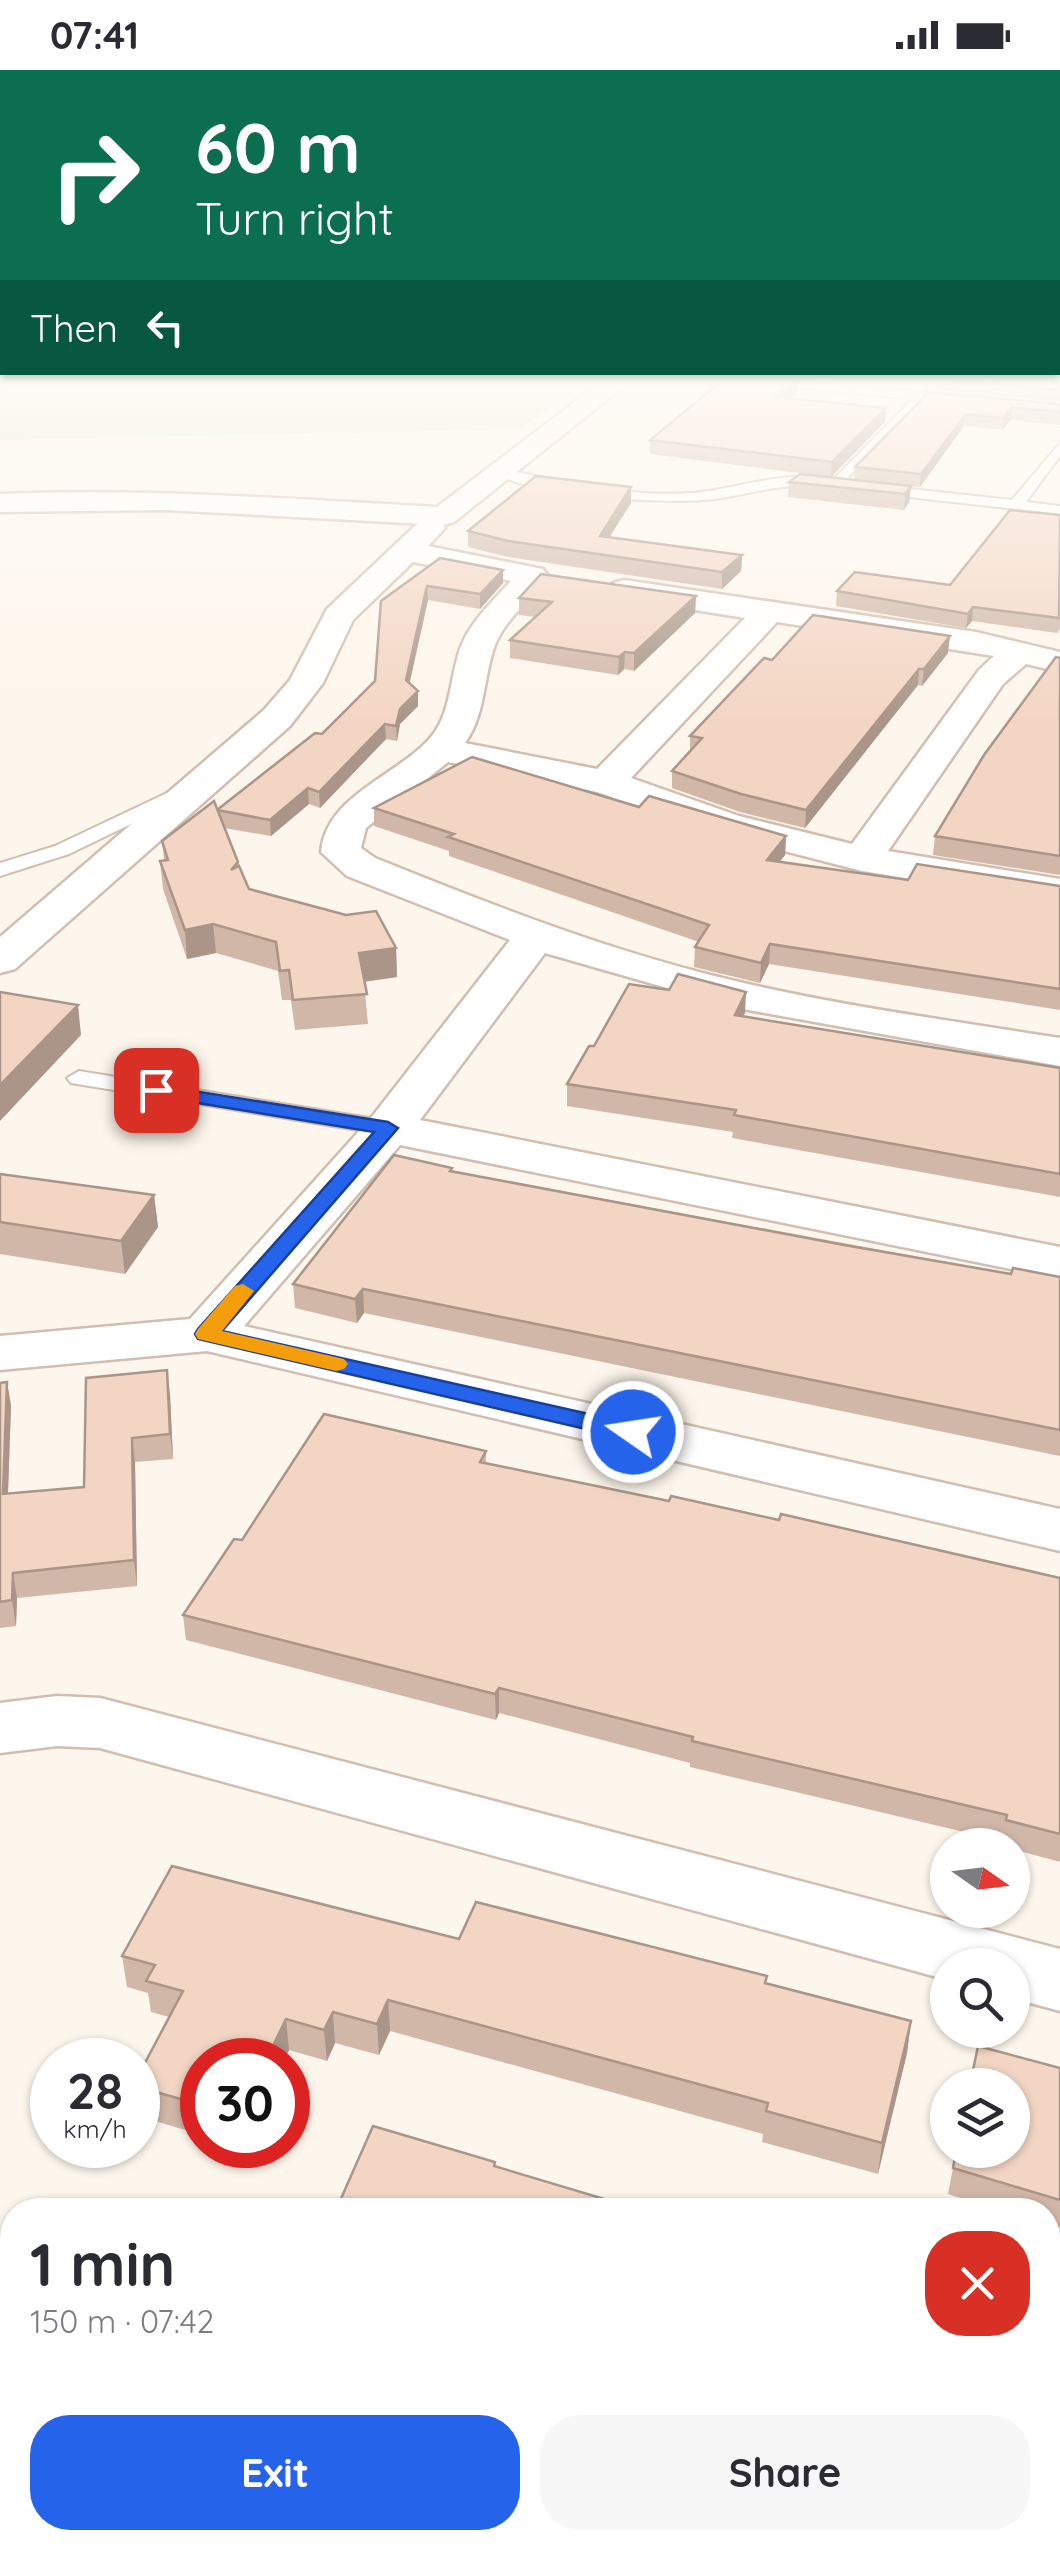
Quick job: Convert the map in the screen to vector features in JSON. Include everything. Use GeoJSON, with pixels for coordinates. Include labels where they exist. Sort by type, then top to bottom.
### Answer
{"type":"FeatureCollection","features":[{"type":"Feature","properties":{"kind":"street"},"geometry":{"type":"LineString","coordinates":[[320,510],[370,508],[476,492]]}},
{"type":"Feature","properties":{"kind":"street"},"geometry":{"type":"LineString","coordinates":[[0,960],[277,718],[306,683],[339,616],[405,551],[476,492]]}},
{"type":"Feature","properties":{"kind":"street"},"geometry":{"type":"LineString","coordinates":[[0,503],[89,499],[444,516]]}},
{"type":"Feature","properties":{"kind":"street"},"geometry":{"type":"LineString","coordinates":[[320,510],[375,531],[405,551],[532,576],[1020,652],[1060,662]]}},
{"type":"Feature","properties":{"kind":"street"},"geometry":{"type":"LineString","coordinates":[[532,576],[487,627],[477,648],[458,727],[441,750],[349,822],[342,837],[342,852],[362,867],[535,937],[735,995],[1060,1052]]}},
{"type":"Feature","properties":{"kind":"street"},"geometry":{"type":"LineString","coordinates":[[606,782],[769,612]]}},
{"type":"Feature","properties":{"kind":"street"},"geometry":{"type":"LineString","coordinates":[[862,859],[992,678],[1020,652]]}},
{"type":"Feature","properties":{"kind":"street"},"geometry":{"type":"LineString","coordinates":[[441,750],[606,782],[725,824],[862,859],[1060,892]]}},
{"type":"Feature","properties":{"kind":"street"},"geometry":{"type":"LineString","coordinates":[[206,1334],[388,1128],[535,937]]}},
{"type":"Feature","properties":{"kind":"street"},"geometry":{"type":"LineString","coordinates":[[388,1128],[1060,1262]]}},
{"type":"Feature","properties":{"kind":"street"},"geometry":{"type":"LineString","coordinates":[[0,1353],[206,1334],[1060,1530]]}},
{"type":"Feature","properties":{"kind":"street"},"geometry":{"type":"LineString","coordinates":[[0,1728],[57,1720],[100,1723],[940,1948]]}},
{"type":"Feature","properties":{"kind":"street"},"geometry":{"type":"LineString","coordinates":[[1030,1972],[1060,1980]]}},
{"type":"Feature","properties":{"kind":"lane"},"geometry":{"type":"LineString","coordinates":[[596,491],[656,498],[733,491]]}},
{"type":"Feature","properties":{"kind":"lane"},"geometry":{"type":"LineString","coordinates":[[887,491],[1060,510]]}},
{"type":"Feature","properties":{"kind":"lane"},"geometry":{"type":"LineString","coordinates":[[1016,505],[1027,491]]}},
{"type":"Feature","properties":{"kind":"lane"},"geometry":{"type":"LineString","coordinates":[[0,870],[62,850],[212,777]]}},
{"type":"Feature","properties":{"kind":"lane"},"geometry":{"type":"LineString","coordinates":[[78,1078],[388,1128]]}},
{"type":"Feature","properties":{"kind":"building"},"geometry":{"type":"Polygon","coordinates":[[[518,491],[629,491],[600,536],[742,555],[722,572],[508,541],[468,531],[518,491]]]}},
{"type":"Feature","properties":{"kind":"building"},"geometry":{"type":"Polygon","coordinates":[[[1010,510],[1060,515],[1059,618],[973,607],[968,614],[837,591],[855,572],[950,585],[1010,510]]]}},
{"type":"Feature","properties":{"kind":"building"},"geometry":{"type":"Polygon","coordinates":[[[440,558],[503,570],[480,594],[427,586],[406,680],[418,691],[400,709],[396,726],[385,724],[319,792],[308,788],[270,820],[217,810],[315,733],[322,734],[375,681],[381,601],[440,558]]]}},
{"type":"Feature","properties":{"kind":"building"},"geometry":{"type":"Polygon","coordinates":[[[541,574],[696,596],[634,653],[625,652],[619,657],[510,640],[552,602],[519,598],[541,574]]]}},
{"type":"Feature","properties":{"kind":"building"},"geometry":{"type":"Polygon","coordinates":[[[813,615],[950,636],[806,810],[672,771],[702,738],[690,736],[764,658],[772,660],[813,615]]]}},
{"type":"Feature","properties":{"kind":"building"},"geometry":{"type":"Polygon","coordinates":[[[1056,657],[1060,658],[1060,856],[935,836],[984,755],[1056,657]]]}},
{"type":"Feature","properties":{"kind":"building"},"geometry":{"type":"Polygon","coordinates":[[[472,757],[639,807],[649,796],[786,836],[767,860],[908,880],[917,864],[1060,886],[1060,989],[770,944],[761,963],[695,947],[709,925],[374,808],[472,757]]]}},
{"type":"Feature","properties":{"kind":"building"},"geometry":{"type":"Polygon","coordinates":[[[214,801],[238,862],[231,870],[239,866],[249,889],[346,915],[376,911],[396,948],[359,953],[367,994],[293,1000],[289,970],[280,971],[276,942],[213,924],[185,930],[160,861],[168,860],[162,841],[214,801]]]}},
{"type":"Feature","properties":{"kind":"building"},"geometry":{"type":"Polygon","coordinates":[[[678,974],[746,992],[735,1015],[1060,1068],[1060,1174],[734,1115],[736,1110],[567,1084],[629,984],[669,990],[678,974]]]}},
{"type":"Feature","properties":{"kind":"building"},"geometry":{"type":"Polygon","coordinates":[[[0,992],[78,1005],[0,1085],[0,992]]]}},
{"type":"Feature","properties":{"kind":"building"},"geometry":{"type":"Polygon","coordinates":[[[394,1155],[452,1168],[450,1171],[844,1245],[1011,1274],[1013,1268],[1060,1277],[1060,1430],[363,1289],[355,1299],[293,1284],[394,1155]]]}},
{"type":"Feature","properties":{"kind":"building"},"geometry":{"type":"Polygon","coordinates":[[[0,1174],[154,1195],[121,1241],[0,1222],[0,1174]]]}},
{"type":"Feature","properties":{"kind":"building"},"geometry":{"type":"Polygon","coordinates":[[[167,1370],[170,1434],[132,1438],[134,1560],[13,1573],[12,1600],[0,1602],[0,1383],[7,1382],[3,1494],[84,1487],[86,1378],[167,1370]]]}},
{"type":"Feature","properties":{"kind":"building"},"geometry":{"type":"Polygon","coordinates":[[[324,1414],[486,1451],[480,1462],[669,1501],[671,1496],[779,1520],[781,1514],[1060,1578],[1060,1834],[1006,1820],[1007,1815],[692,1741],[693,1737],[499,1688],[495,1694],[183,1615],[234,1539],[242,1540],[324,1414]]]}},
{"type":"Feature","properties":{"kind":"building"},"geometry":{"type":"Polygon","coordinates":[[[172,1866],[459,1939],[476,1902],[767,1976],[765,1983],[911,2021],[882,2143],[766,2111],[768,2103],[388,2000],[377,2024],[333,2012],[324,2030],[286,2019],[277,2038],[180,2038],[180,2099],[160,2093],[158,2038],[183,1991],[146,1981],[155,1965],[122,1956],[172,1866]]]}},
{"type":"Feature","properties":{"kind":"building"},"geometry":{"type":"Polygon","coordinates":[[[978,2048],[1060,2068],[1060,2198],[953,2168],[1030,2168],[1030,2068],[973,2068],[978,2048]]]}},
{"type":"Feature","properties":{"kind":"building"},"geometry":{"type":"Polygon","coordinates":[[[373,2126],[601,2198],[341,2198],[373,2126]]]}},
{"type":"Feature","properties":{"kind":"slow traffic"},"geometry":{"type":"LineString","coordinates":[[243,1291],[206,1334],[336,1364]]}},
{"type":"Feature","properties":{"kind":"route"},"geometry":{"type":"LineString","coordinates":[[156,1090],[388,1128],[206,1334],[633,1432]]}}]}
